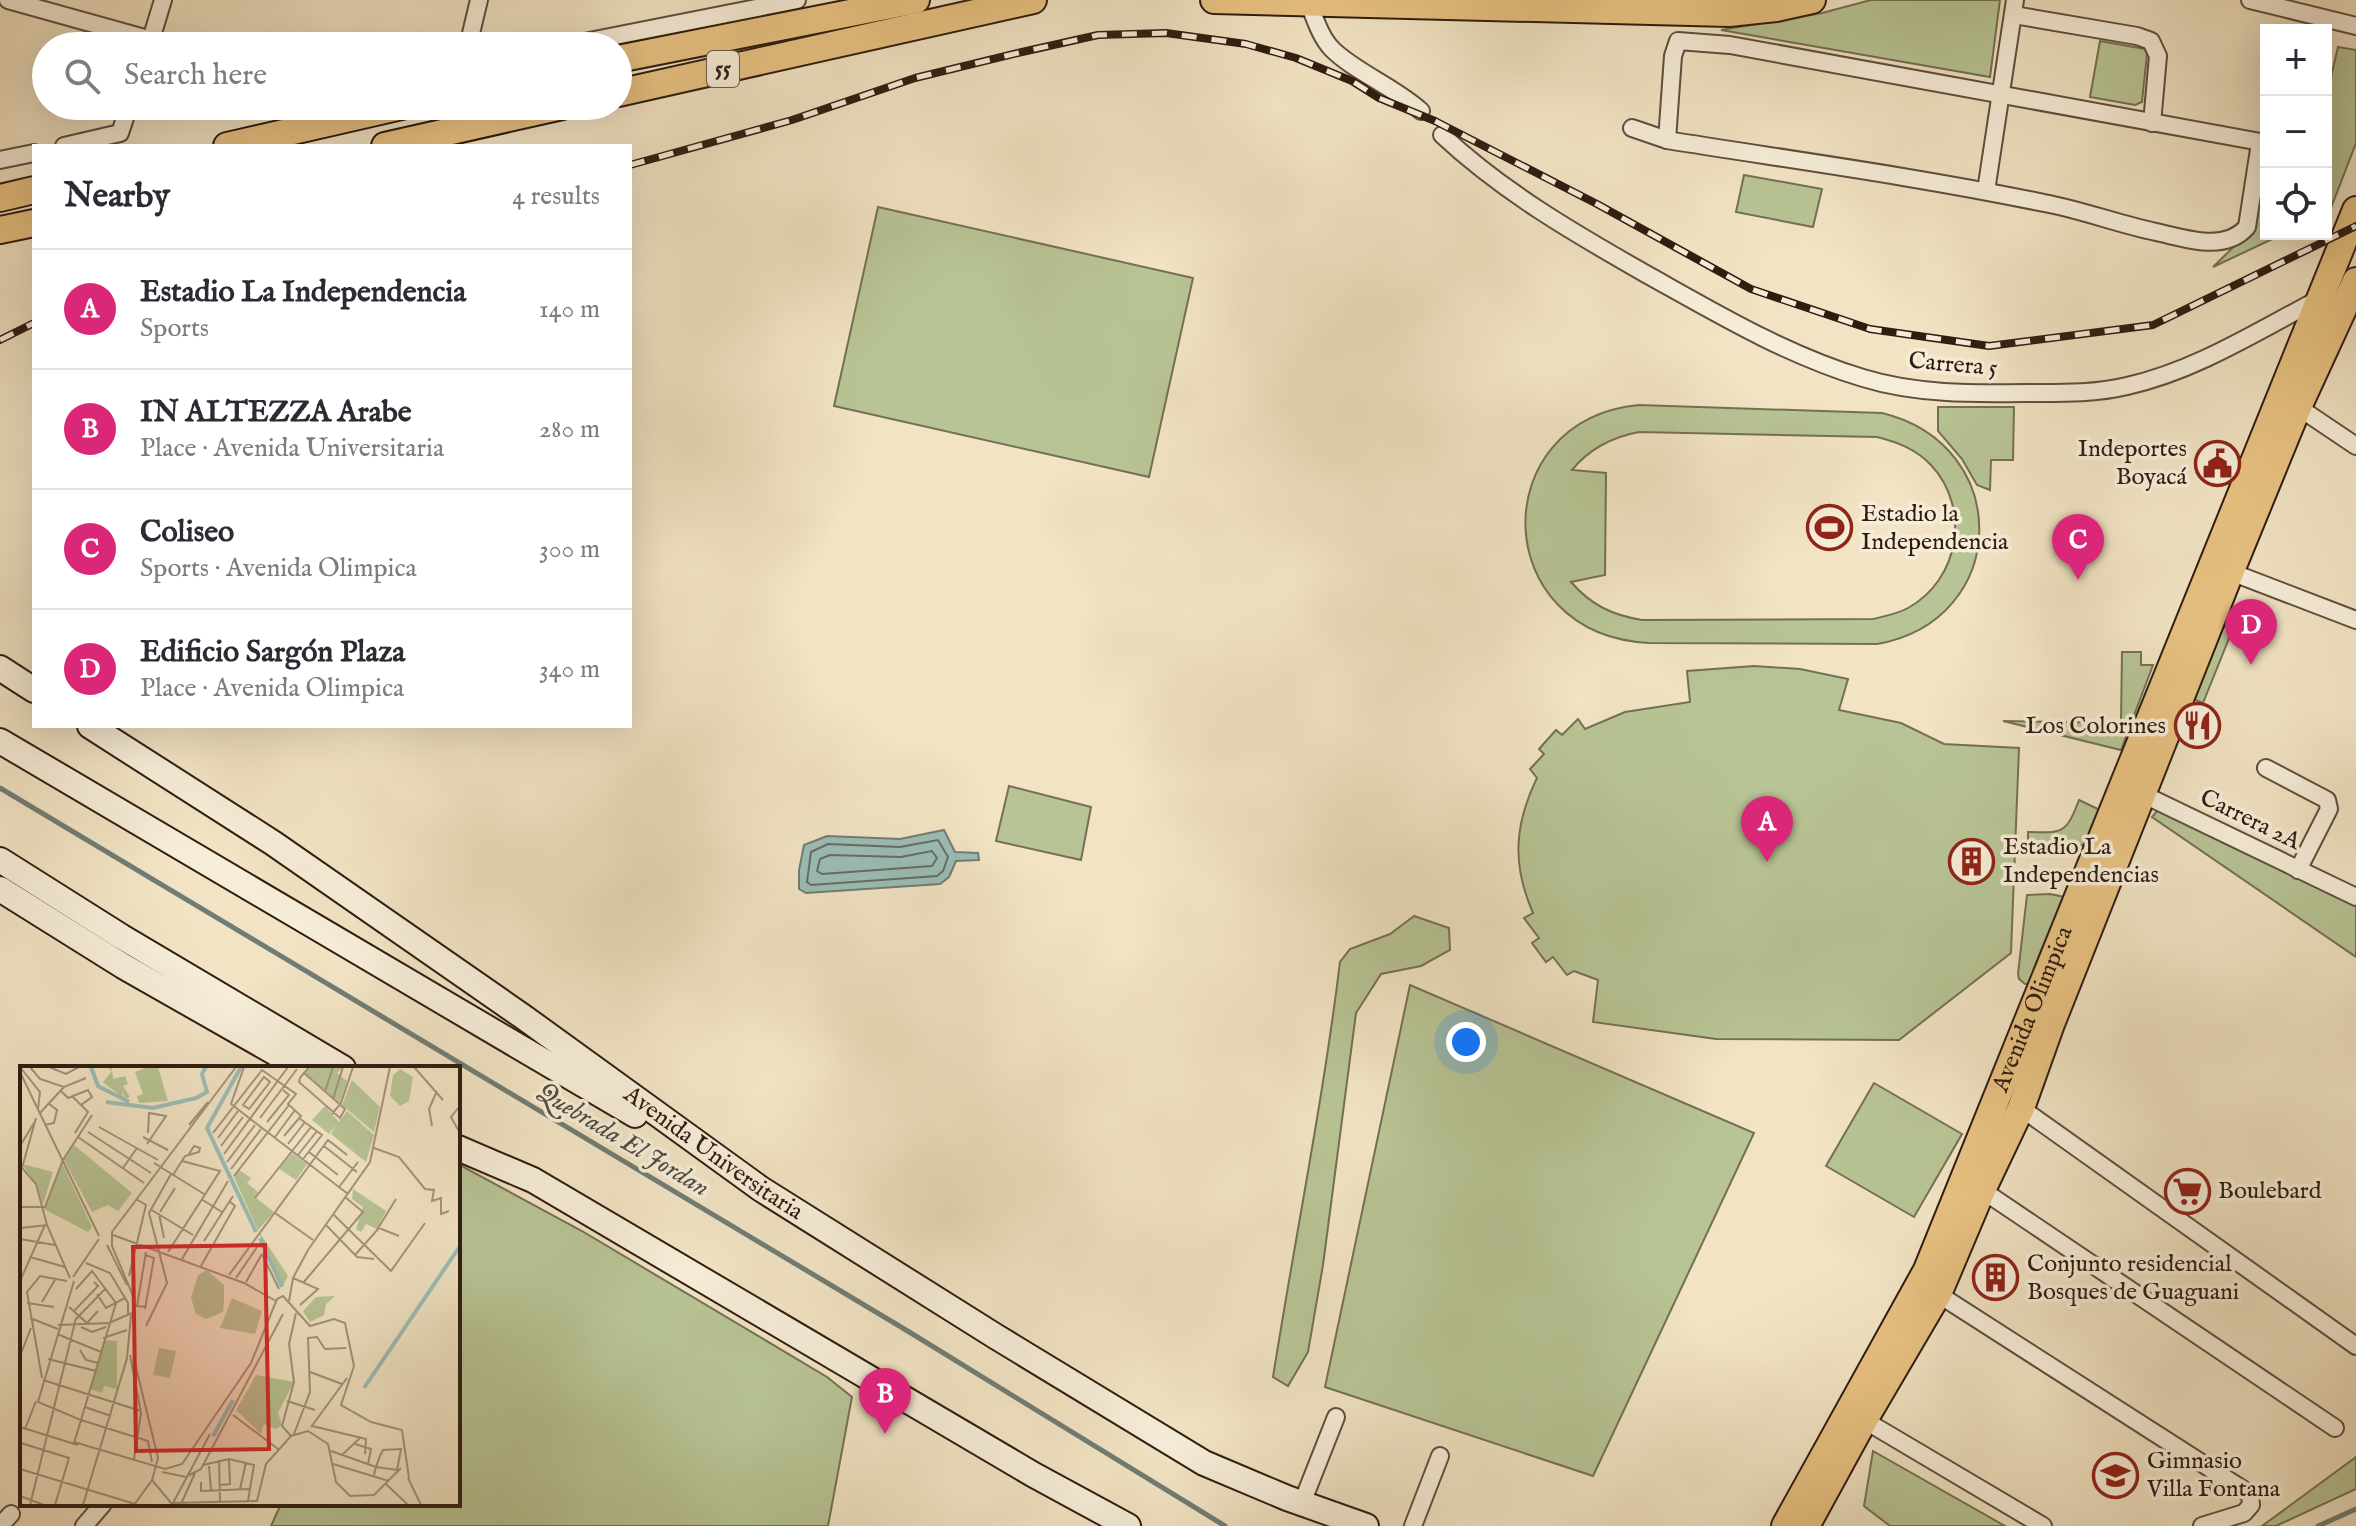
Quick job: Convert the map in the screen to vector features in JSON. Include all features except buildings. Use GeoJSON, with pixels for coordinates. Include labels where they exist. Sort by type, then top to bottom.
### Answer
{"type":"FeatureCollection","features":[{"type":"Feature","properties":{"kind":"main road","name":"55"},"geometry":{"type":"LineString","coordinates":[[632,56],[916,0]]}},
{"type":"Feature","properties":{"kind":"main road","name":"55"},"geometry":{"type":"LineString","coordinates":[[632,90],[1033,0]]}},
{"type":"Feature","properties":{"kind":"main road"},"geometry":{"type":"LineString","coordinates":[[1214,0],[1729,13],[1812,0]]}},
{"type":"Feature","properties":{"kind":"main road"},"geometry":{"type":"LineString","coordinates":[[236,144],[341,120]]}},
{"type":"Feature","properties":{"kind":"main road"},"geometry":{"type":"LineString","coordinates":[[394,144],[500,120]]}},
{"type":"Feature","properties":{"kind":"main road"},"geometry":{"type":"LineString","coordinates":[[0,198],[32,190]]}},
{"type":"Feature","properties":{"kind":"main road","name":"Avenida Olimpica"},"geometry":{"type":"LineString","coordinates":[[1785,1526],[1927,1270],[2134,789],[2222,569],[2356,210]]}},
{"type":"Feature","properties":{"kind":"main road"},"geometry":{"type":"LineString","coordinates":[[0,230],[32,223]]}},
{"type":"Feature","properties":{"kind":"main road","name":"Avenida Olimpica"},"geometry":{"type":"LineString","coordinates":[[2222,569],[2356,280]]}},
{"type":"Feature","properties":{"kind":"main road"},"geometry":{"type":"LineString","coordinates":[[0,668],[32,689]]}},
{"type":"Feature","properties":{"kind":"main road","name":"Avenida Universitaria"},"geometry":{"type":"LineString","coordinates":[[93,728],[273,843],[522,1016],[761,1189],[995,1336],[1204,1463],[1366,1526]]}},
{"type":"Feature","properties":{"kind":"main road"},"geometry":{"type":"LineString","coordinates":[[0,741],[761,1189]]}},
{"type":"Feature","properties":{"kind":"main road","name":"Avenida Olimpica"},"geometry":{"type":"LineString","coordinates":[[1806,1526],[1938,1294],[2021,1108],[2134,789]]}},
{"type":"Feature","properties":{"kind":"main road"},"geometry":{"type":"LineString","coordinates":[[0,860],[122,937],[340,1066]]}},
{"type":"Feature","properties":{"kind":"main road"},"geometry":{"type":"LineString","coordinates":[[0,889],[123,966],[298,1066]]}},
{"type":"Feature","properties":{"kind":"main road"},"geometry":{"type":"LineString","coordinates":[[460,1137],[1023,1468],[1128,1526]]}},
{"type":"Feature","properties":{"kind":"main road"},"geometry":{"type":"LineString","coordinates":[[460,1149],[533,1180]]}},
{"type":"Feature","properties":{"kind":"street"},"geometry":{"type":"LineString","coordinates":[[8,0],[114,32]]}},
{"type":"Feature","properties":{"kind":"street"},"geometry":{"type":"LineString","coordinates":[[153,32],[163,0]]}},
{"type":"Feature","properties":{"kind":"street"},"geometry":{"type":"LineString","coordinates":[[471,32],[479,0]]}},
{"type":"Feature","properties":{"kind":"street"},"geometry":{"type":"LineString","coordinates":[[632,33],[797,0]]}},
{"type":"Feature","properties":{"kind":"street"},"geometry":{"type":"LineString","coordinates":[[2250,0],[2356,26]]}},
{"type":"Feature","properties":{"kind":"street"},"geometry":{"type":"LineString","coordinates":[[1309,4],[1317,26],[1332,49],[1404,95],[1421,111]]}},
{"type":"Feature","properties":{"kind":"street"},"geometry":{"type":"LineString","coordinates":[[1986,191],[2014,8],[2151,41],[2158,56],[2152,123]]}},
{"type":"Feature","properties":{"kind":"street"},"geometry":{"type":"LineString","coordinates":[[1667,140],[1673,56],[1678,41],[1730,45],[2260,142]]}},
{"type":"Feature","properties":{"kind":"street"},"geometry":{"type":"LineString","coordinates":[[73,144],[120,133],[124,120]]}},
{"type":"Feature","properties":{"kind":"street"},"geometry":{"type":"LineString","coordinates":[[1632,128],[1667,140],[1986,191],[2198,241],[2224,242],[2238,237],[2247,227],[2260,159]]}},
{"type":"Feature","properties":{"kind":"street","name":"Carrera 5"},"geometry":{"type":"LineString","coordinates":[[1442,135],[1467,158],[1558,225],[1748,331],[1807,359],[1866,379],[1937,391],[2090,392],[2128,386],[2170,374],[2356,280]]}},
{"type":"Feature","properties":{"kind":"street"},"geometry":{"type":"LineString","coordinates":[[0,160],[32,153]]}},
{"type":"Feature","properties":{"kind":"street"},"geometry":{"type":"LineString","coordinates":[[2298,407],[2356,446]]}},
{"type":"Feature","properties":{"kind":"street"},"geometry":{"type":"LineString","coordinates":[[2222,569],[2356,620]]}},
{"type":"Feature","properties":{"kind":"street"},"geometry":{"type":"LineString","coordinates":[[2266,768],[2327,800],[2329,804],[2298,870]]}},
{"type":"Feature","properties":{"kind":"street","name":"Carrera 2A"},"geometry":{"type":"LineString","coordinates":[[2134,789],[2356,897]]}},
{"type":"Feature","properties":{"kind":"street"},"geometry":{"type":"LineString","coordinates":[[2021,1108],[2356,1346]]}},
{"type":"Feature","properties":{"kind":"street"},"geometry":{"type":"LineString","coordinates":[[1982,1190],[2335,1428]]}},
{"type":"Feature","properties":{"kind":"street"},"geometry":{"type":"LineString","coordinates":[[1938,1294],[2250,1494],[2251,1505],[2244,1513],[2202,1526]]}},
{"type":"Feature","properties":{"kind":"street"},"geometry":{"type":"LineString","coordinates":[[1302,1503],[1336,1417]]}},
{"type":"Feature","properties":{"kind":"street"},"geometry":{"type":"LineString","coordinates":[[1864,1420],[2043,1526]]}},
{"type":"Feature","properties":{"kind":"street"},"geometry":{"type":"LineString","coordinates":[[1413,1526],[1440,1456]]}},
{"type":"Feature","properties":{"kind":"street"},"geometry":{"type":"LineString","coordinates":[[84,1526],[101,1506]]}},
{"type":"Feature","properties":{"kind":"green space"},"geometry":{"type":"Polygon","coordinates":[[[1871,0],[2000,0],[1990,77],[1721,30],[1822,13],[1871,0]]]}},
{"type":"Feature","properties":{"kind":"green space"},"geometry":{"type":"Polygon","coordinates":[[[2100,41],[2145,49],[2142,102],[2135,105],[2090,97],[2100,41]]]}},
{"type":"Feature","properties":{"kind":"green space"},"geometry":{"type":"Polygon","coordinates":[[[2338,47],[2356,50],[2356,143],[2332,205],[2332,96],[2332,72],[2338,47]]]}},
{"type":"Feature","properties":{"kind":"green space"},"geometry":{"type":"Polygon","coordinates":[[[1744,175],[1822,189],[1813,227],[1736,212],[1744,175]]]}},
{"type":"Feature","properties":{"kind":"green space"},"geometry":{"type":"Polygon","coordinates":[[[2260,191],[2260,240],[2270,240],[2213,267],[2251,230],[2260,191]]]}},
{"type":"Feature","properties":{"kind":"green space"},"geometry":{"type":"Polygon","coordinates":[[[878,207],[1193,278],[1149,477],[834,406],[878,207]]]}},
{"type":"Feature","properties":{"kind":"green space"},"geometry":{"type":"Polygon","coordinates":[[[1639,405],[1882,413],[1925,431],[1956,459],[1974,494],[1979,532],[1972,569],[1953,602],[1921,628],[1877,644],[1649,643],[1596,631],[1558,605],[1534,568],[1526,527],[1532,485],[1553,447],[1588,419],[1639,405]],[[1639,432],[1611,440],[1586,455],[1572,470],[1606,473],[1605,575],[1571,582],[1603,608],[1642,620],[1873,619],[1904,610],[1926,595],[1949,561],[1954,542],[1952,501],[1944,482],[1931,465],[1906,447],[1877,437],[1639,432]]]}},
{"type":"Feature","properties":{"kind":"green space"},"geometry":{"type":"Polygon","coordinates":[[[1938,407],[2014,407],[2013,460],[1991,460],[1990,490],[1977,485],[1962,459],[1938,431],[1938,407]]]}},
{"type":"Feature","properties":{"kind":"green space"},"geometry":{"type":"Polygon","coordinates":[[[2218,626],[2234,626],[2203,703],[2188,697],[2218,626]]]}},
{"type":"Feature","properties":{"kind":"green space"},"geometry":{"type":"Polygon","coordinates":[[[2122,652],[2141,652],[2141,665],[2153,665],[2121,750],[2003,721],[2121,723],[2122,652]]]}},
{"type":"Feature","properties":{"kind":"green space"},"geometry":{"type":"Polygon","coordinates":[[[1754,666],[1800,669],[1848,679],[1839,710],[1901,723],[1944,744],[2019,748],[2011,953],[1899,1040],[1716,1039],[1593,1022],[1598,980],[1574,971],[1567,975],[1553,957],[1546,962],[1532,943],[1539,938],[1524,918],[1533,913],[1522,878],[1518,845],[1524,812],[1537,778],[1530,769],[1544,754],[1539,749],[1556,730],[1562,735],[1578,719],[1585,729],[1625,712],[1690,702],[1687,671],[1754,666]]]}},
{"type":"Feature","properties":{"kind":"green space"},"geometry":{"type":"Polygon","coordinates":[[[1009,786],[1091,807],[1081,860],[996,841],[1009,786]]]}},
{"type":"Feature","properties":{"kind":"green space"},"geometry":{"type":"Polygon","coordinates":[[[2079,800],[2102,811],[2085,844],[2060,854],[2028,851],[2028,832],[2062,829],[2079,800]]]}},
{"type":"Feature","properties":{"kind":"green space"},"geometry":{"type":"Polygon","coordinates":[[[2158,810],[2356,899],[2356,957],[2152,817],[2158,810]]]}},
{"type":"Feature","properties":{"kind":"green space"},"geometry":{"type":"Polygon","coordinates":[[[2050,894],[2069,898],[2031,983],[2025,984],[2018,974],[2027,895],[2050,894]]]}},
{"type":"Feature","properties":{"kind":"green space"},"geometry":{"type":"Polygon","coordinates":[[[1414,916],[1449,928],[1450,950],[1421,966],[1381,974],[1356,1013],[1323,1265],[1308,1352],[1288,1386],[1273,1377],[1340,962],[1350,949],[1390,934],[1414,916]]]}},
{"type":"Feature","properties":{"kind":"green space"},"geometry":{"type":"Polygon","coordinates":[[[1410,985],[1754,1133],[1593,1476],[1325,1387],[1410,985]]]}},
{"type":"Feature","properties":{"kind":"green space"},"geometry":{"type":"Polygon","coordinates":[[[1874,1083],[1962,1134],[1914,1217],[1826,1166],[1874,1083]]]}},
{"type":"Feature","properties":{"kind":"green space"},"geometry":{"type":"Polygon","coordinates":[[[460,1165],[582,1231],[827,1377],[852,1397],[828,1526],[271,1526],[280,1506],[460,1506],[460,1165]]]}},
{"type":"Feature","properties":{"kind":"green space"},"geometry":{"type":"Polygon","coordinates":[[[1873,1451],[2005,1526],[1890,1526],[1864,1506],[1873,1451]]]}},
{"type":"Feature","properties":{"kind":"green space"},"geometry":{"type":"Polygon","coordinates":[[[2356,1457],[2356,1489],[2276,1526],[2262,1526],[2356,1457]]]}},
{"type":"Feature","properties":{"kind":"water"},"geometry":{"type":"Polygon","coordinates":[[[944,830],[955,852],[978,853],[979,860],[956,861],[949,877],[940,884],[806,893],[799,889],[804,845],[827,836],[900,839],[944,830]]]}},
{"type":"Feature","properties":{"kind":"waterway","name":"Quebrada El Jordan"},"geometry":{"type":"LineString","coordinates":[[0,788],[906,1330],[1225,1526]]}},
{"type":"Feature","properties":{"kind":"waterway"},"geometry":{"type":"LineString","coordinates":[[2318,1526],[2356,1509]]}},
{"type":"Feature","properties":{"kind":"railway"},"geometry":{"type":"LineString","coordinates":[[632,164],[792,120],[915,78],[1098,35],[1166,33],[1246,44],[1296,58],[1352,81],[1379,98],[1435,121],[1597,204],[1751,289],[1870,329],[1989,346],[2153,325],[2356,226]]}},
{"type":"Feature","properties":{"kind":"railway"},"geometry":{"type":"LineString","coordinates":[[0,340],[32,324]]}},
{"type":"Feature","properties":{"kind":"place","name":"Indeportes Boyacá"},"geometry":{"type":"Point","coordinates":[2218,463]}},
{"type":"Feature","properties":{"kind":"place","name":"Estadio la Independencia"},"geometry":{"type":"Point","coordinates":[1830,528]}},
{"type":"Feature","properties":{"kind":"place","name":"Coliseo"},"geometry":{"type":"Point","coordinates":[2078,580]}},
{"type":"Feature","properties":{"kind":"place","name":"Edificio Sargón Plaza"},"geometry":{"type":"Point","coordinates":[2251,665]}},
{"type":"Feature","properties":{"kind":"place","name":"Los Colorines"},"geometry":{"type":"Point","coordinates":[2197,726]}},
{"type":"Feature","properties":{"kind":"place","name":"Estadio La Independencias"},"geometry":{"type":"Point","coordinates":[1972,861]}},
{"type":"Feature","properties":{"kind":"place","name":"Estadio La Independencia"},"geometry":{"type":"Point","coordinates":[1767,862]}},
{"type":"Feature","properties":{"kind":"place","name":"Boulebard"},"geometry":{"type":"Point","coordinates":[2187,1191]}},
{"type":"Feature","properties":{"kind":"place","name":"Conjunto residencial Bosques de Guaguani"},"geometry":{"type":"Point","coordinates":[1996,1278]}},
{"type":"Feature","properties":{"kind":"place","name":"IN ALTEZZA Arabe"},"geometry":{"type":"Point","coordinates":[885,1434]}},
{"type":"Feature","properties":{"kind":"place","name":"Gimnasio Villa Fontana"},"geometry":{"type":"Point","coordinates":[2116,1475]}}]}
